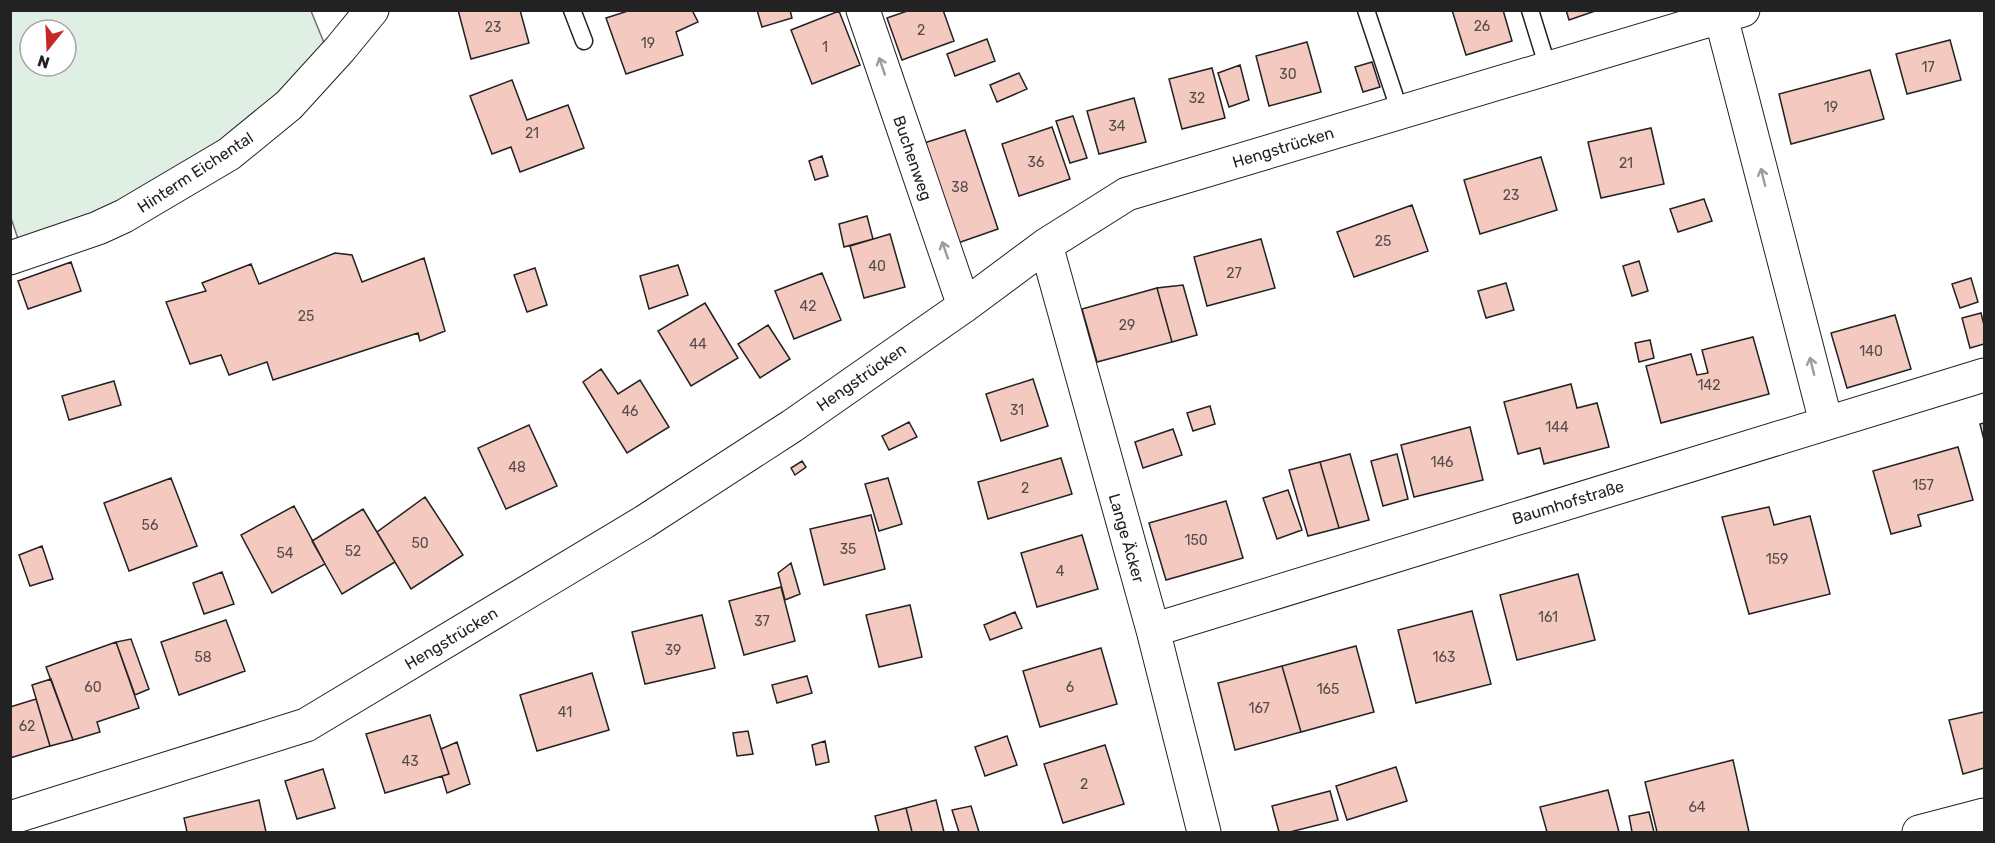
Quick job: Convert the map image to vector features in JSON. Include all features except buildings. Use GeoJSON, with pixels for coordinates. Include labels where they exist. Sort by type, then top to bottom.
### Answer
{"type":"FeatureCollection","features":[{"type":"Feature","properties":{"kind":"street","name":"Hinterm Eichental"},"geometry":{"type":"LineString","coordinates":[[10,258],[98,228],[124,216],[229,154],[289,105],[372,10]]}},
{"type":"Feature","properties":{"kind":"street","name":"Buchenweg"},"geometry":{"type":"LineString","coordinates":[[863,10],[964,306]]}},
{"type":"Feature","properties":{"kind":"street","name":"Hengstrücken"},"geometry":{"type":"LineString","coordinates":[[10,818],[306,725],[644,522],[792,426],[964,306],[1046,245],[1127,194],[1732,14]]}},
{"type":"Feature","properties":{"kind":"street"},"geometry":{"type":"LineString","coordinates":[[1732,14],[1826,422]]}},
{"type":"Feature","properties":{"kind":"street","name":"Lange Äcker"},"geometry":{"type":"LineString","coordinates":[[1046,245],[1153,630],[1201,832]]}},
{"type":"Feature","properties":{"kind":"street","name":"Baumhofstraße"},"geometry":{"type":"LineString","coordinates":[[1153,630],[1984,375]]}},
{"type":"Feature","properties":{"kind":"street"},"geometry":{"type":"LineString","coordinates":[[1924,832],[1984,815]]}},
{"type":"Feature","properties":{"kind":"lane"},"geometry":{"type":"LineString","coordinates":[[572,10],[584,41]]}},
{"type":"Feature","properties":{"kind":"lane"},"geometry":{"type":"LineString","coordinates":[[1366,10],[1400,112]]}},
{"type":"Feature","properties":{"kind":"lane"},"geometry":{"type":"LineString","coordinates":[[1530,10],[1548,68]]}},
{"type":"Feature","properties":{"kind":"green space"},"geometry":{"type":"Polygon","coordinates":[[[10,11],[311,11],[325,45],[247,124],[104,212],[19,242],[10,215],[10,11]]]}}]}
